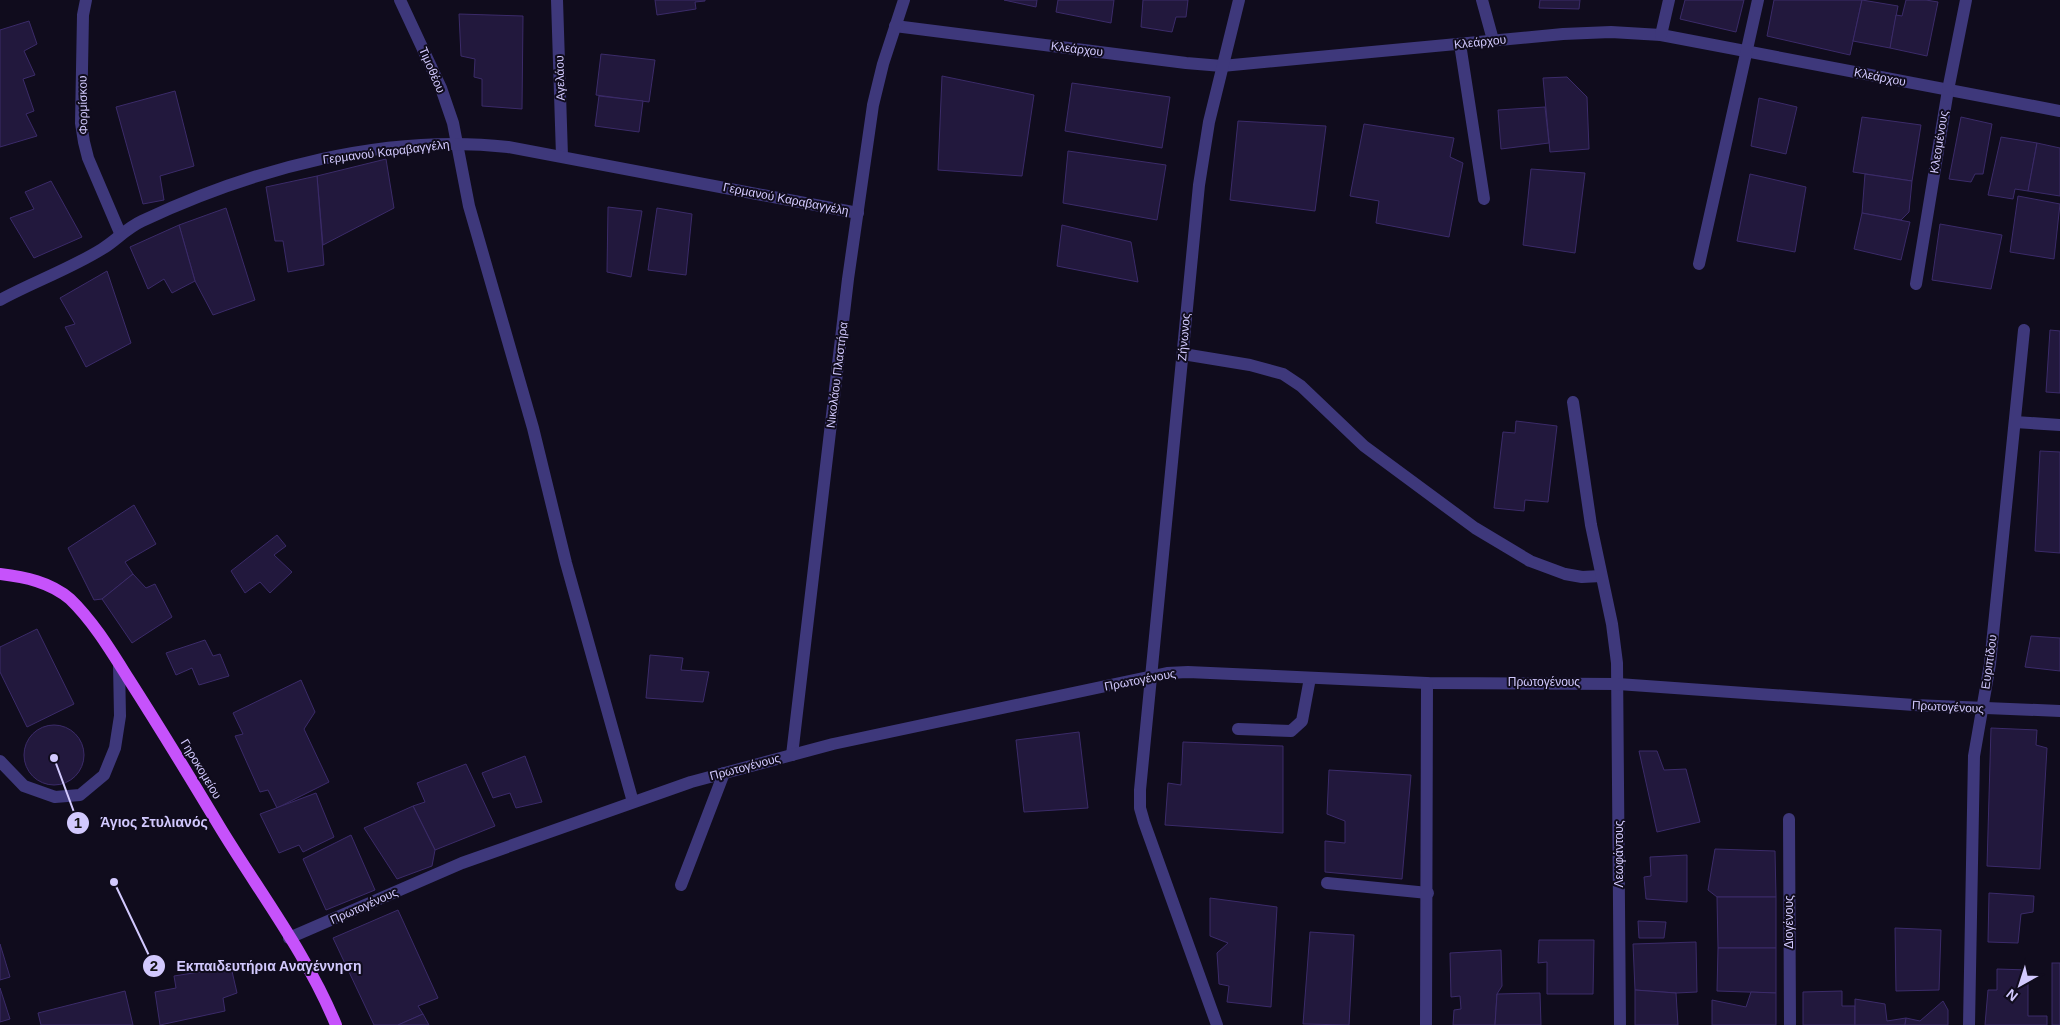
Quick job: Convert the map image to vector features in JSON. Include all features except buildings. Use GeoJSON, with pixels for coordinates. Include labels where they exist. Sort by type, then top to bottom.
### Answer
{"type":"FeatureCollection","features":[{"type":"Feature","properties":{"kind":"main road","name":"Γηροκομείου"},"geometry":{"type":"LineString","coordinates":[[0,574],[36,580],[58,590],[68,598],[90,623],[119,664],[289,938],[316,983],[336,1025]]}},
{"type":"Feature","properties":{"kind":"street","name":"Φορμίσκου"},"geometry":{"type":"LineString","coordinates":[[86,0],[83,15],[81,123],[88,158],[120,233]]}},
{"type":"Feature","properties":{"kind":"street","name":"Τιμοθέου"},"geometry":{"type":"LineString","coordinates":[[400,0],[441,88],[458,143],[469,206],[533,428],[566,563],[633,802]]}},
{"type":"Feature","properties":{"kind":"street","name":"Αγελάου"},"geometry":{"type":"LineString","coordinates":[[557,0],[562,156]]}},
{"type":"Feature","properties":{"kind":"street","name":"Νικολάου Πλαστήρα"},"geometry":{"type":"LineString","coordinates":[[792,755],[848,279],[877,88],[904,0]]}},
{"type":"Feature","properties":{"kind":"street","name":"Ζήνωνος"},"geometry":{"type":"LineString","coordinates":[[1217,1025],[1140,808],[1140,790],[1203,154],[1222,66],[1239,0]]}},
{"type":"Feature","properties":{"kind":"street"},"geometry":{"type":"LineString","coordinates":[[1482,0],[1492,40]]}},
{"type":"Feature","properties":{"kind":"street"},"geometry":{"type":"LineString","coordinates":[[1661,35],[1669,0]]}},
{"type":"Feature","properties":{"kind":"street"},"geometry":{"type":"LineString","coordinates":[[1699,264],[1758,0]]}},
{"type":"Feature","properties":{"kind":"street","name":"Κλεομένους"},"geometry":{"type":"LineString","coordinates":[[1916,284],[1948,90],[1966,0]]}},
{"type":"Feature","properties":{"kind":"street","name":"Κλεάρχου"},"geometry":{"type":"LineString","coordinates":[[895,26],[1222,66],[1492,40],[1588,33],[1661,35],[2060,111]]}},
{"type":"Feature","properties":{"kind":"street"},"geometry":{"type":"LineString","coordinates":[[1460,44],[1484,199]]}},
{"type":"Feature","properties":{"kind":"street","name":"Γερμανού Καραβαγγέλη"},"geometry":{"type":"LineString","coordinates":[[0,300],[88,257],[108,245],[120,233],[143,220],[200,196],[254,176],[296,164],[396,148],[458,143],[508,147],[858,213]]}},
{"type":"Feature","properties":{"kind":"street","name":"Ευριπίδου"},"geometry":{"type":"LineString","coordinates":[[1969,1025],[1974,756],[1990,664],[2024,330]]}},
{"type":"Feature","properties":{"kind":"street"},"geometry":{"type":"LineString","coordinates":[[1183,354],[1250,365],[1283,374],[1300,386],[1364,446],[1475,528],[1530,561],[1565,574],[1582,577],[1601,576]]}},
{"type":"Feature","properties":{"kind":"street","name":"Λεωφάντους"},"geometry":{"type":"LineString","coordinates":[[1573,402],[1591,525],[1613,631],[1618,684],[1620,1025]]}},
{"type":"Feature","properties":{"kind":"street"},"geometry":{"type":"LineString","coordinates":[[2015,422],[2060,425]]}},
{"type":"Feature","properties":{"kind":"street"},"geometry":{"type":"LineString","coordinates":[[0,761],[24,786],[55,797],[80,795],[104,775],[115,748],[120,716],[119,664]]}},
{"type":"Feature","properties":{"kind":"street","name":"Πρωτογένους"},"geometry":{"type":"LineString","coordinates":[[289,938],[462,863],[691,782],[833,744],[1150,677],[1188,672],[1428,682],[1618,684],[1896,704],[2060,711]]}},
{"type":"Feature","properties":{"kind":"street"},"geometry":{"type":"LineString","coordinates":[[1238,729],[1291,731],[1302,721],[1310,678]]}},
{"type":"Feature","properties":{"kind":"street"},"geometry":{"type":"LineString","coordinates":[[1426,1025],[1428,682]]}},
{"type":"Feature","properties":{"kind":"street"},"geometry":{"type":"LineString","coordinates":[[681,885],[724,773]]}},
{"type":"Feature","properties":{"kind":"street","name":"Διογένους"},"geometry":{"type":"LineString","coordinates":[[1789,819],[1790,1025]]}},
{"type":"Feature","properties":{"kind":"street"},"geometry":{"type":"LineString","coordinates":[[1327,883],[1428,893]]}},
{"type":"Feature","properties":{"kind":"place","name":"Άγιος Στυλιανός"},"geometry":{"type":"Point","coordinates":[54,758]}},
{"type":"Feature","properties":{"kind":"place","name":"Εκπαιδευτήρια Αναγέννηση"},"geometry":{"type":"Point","coordinates":[114,882]}}]}
